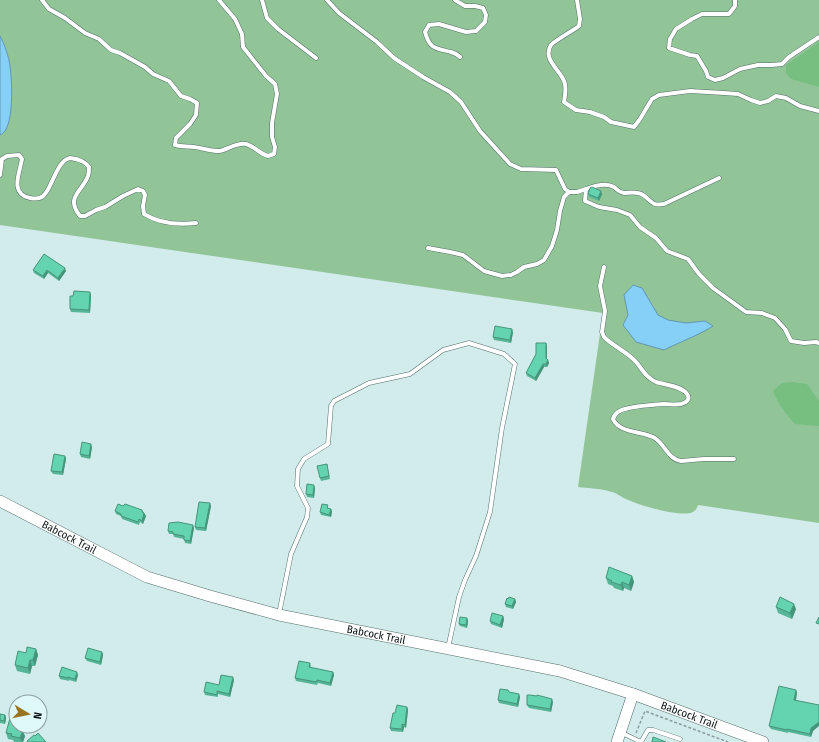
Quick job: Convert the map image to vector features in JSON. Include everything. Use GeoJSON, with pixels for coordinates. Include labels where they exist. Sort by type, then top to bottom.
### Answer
{"type":"FeatureCollection","features":[{"type":"Feature","properties":{"kind":"street","name":"Babcock Trail"},"geometry":{"type":"LineString","coordinates":[[0,501],[147,577],[279,615],[560,672],[633,694],[763,742]]}},
{"type":"Feature","properties":{"kind":"street"},"geometry":{"type":"LineString","coordinates":[[618,737],[633,694]]}},
{"type":"Feature","properties":{"kind":"lane"},"geometry":{"type":"LineString","coordinates":[[42,0],[49,9],[86,33],[99,39],[111,50],[120,53],[145,67],[153,74],[169,81],[181,96],[197,103],[196,115],[190,124],[176,138],[175,145],[220,151],[245,144],[253,147],[263,155],[268,156],[274,154],[275,147],[272,137],[272,123],[277,94],[275,84],[266,76],[243,47],[242,34],[235,19],[219,0]]}},
{"type":"Feature","properties":{"kind":"lane"},"geometry":{"type":"LineString","coordinates":[[262,0],[267,18],[278,29],[316,58]]}},
{"type":"Feature","properties":{"kind":"lane"},"geometry":{"type":"LineString","coordinates":[[327,0],[339,13],[394,58],[450,92],[461,102],[480,131],[510,164],[521,169],[556,170],[565,189],[569,192],[577,192],[593,186],[605,185],[613,187],[618,192],[642,194],[650,201],[658,205],[669,202],[719,178]]}},
{"type":"Feature","properties":{"kind":"lane"},"geometry":{"type":"LineString","coordinates":[[455,0],[465,6],[483,8],[486,15],[485,22],[476,31],[466,32],[439,24],[429,25],[425,32],[427,41],[434,48],[452,52],[460,57]]}},
{"type":"Feature","properties":{"kind":"lane"},"geometry":{"type":"LineString","coordinates":[[577,0],[580,26],[552,45],[549,53],[551,62],[561,73],[565,82],[564,102],[576,110],[590,112],[604,117],[611,122],[634,127],[652,99],[659,95],[690,91],[738,94],[760,102],[768,101],[776,96],[786,98],[800,106],[819,111]]}},
{"type":"Feature","properties":{"kind":"lane"},"geometry":{"type":"LineString","coordinates":[[735,0],[734,6],[728,14],[702,14],[676,29],[670,39],[670,48],[697,56],[706,71],[708,78],[715,80],[723,78],[749,66],[782,64],[819,37]]}},
{"type":"Feature","properties":{"kind":"lane"},"geometry":{"type":"LineString","coordinates":[[0,175],[2,159],[7,156],[19,155],[22,159],[17,188],[21,194],[26,197],[31,199],[41,198],[46,194],[55,174],[65,161],[70,158],[79,160],[85,162],[89,167],[89,175],[74,198],[76,211],[80,216],[85,216],[106,207],[123,196],[138,189],[143,191],[145,195],[143,206],[144,214],[150,218],[166,224],[196,223]]}},
{"type":"Feature","properties":{"kind":"lane"},"geometry":{"type":"LineString","coordinates":[[586,189],[585,201],[599,207],[617,210],[630,215],[640,227],[656,238],[667,251],[688,259],[699,274],[713,288],[746,312],[762,313],[775,318],[785,329],[791,341],[819,343]]}},
{"type":"Feature","properties":{"kind":"lane"},"geometry":{"type":"LineString","coordinates":[[428,248],[463,255],[484,271],[502,276],[511,275],[524,267],[537,264],[544,260],[552,246],[564,197],[569,192]]}},
{"type":"Feature","properties":{"kind":"lane"},"geometry":{"type":"LineString","coordinates":[[604,267],[600,286],[605,311],[602,332],[604,337],[629,355],[648,378],[658,383],[682,389],[689,397],[686,402],[680,404],[650,405],[622,410],[617,412],[615,415],[613,419],[615,423],[622,428],[654,437],[660,441],[671,456],[677,460],[681,461],[709,458],[734,459]]}},
{"type":"Feature","properties":{"kind":"lane"},"geometry":{"type":"LineString","coordinates":[[279,615],[291,554],[307,517],[308,508],[297,486],[298,469],[304,459],[328,444],[330,406],[334,401],[369,383],[410,374],[443,350],[469,343],[504,354],[515,364],[502,428],[490,512],[476,556],[459,597],[448,649]]}},
{"type":"Feature","properties":{"kind":"lane"},"geometry":{"type":"LineString","coordinates":[[618,737],[634,738],[641,742],[648,730],[653,730],[680,739]]}},
{"type":"Feature","properties":{"kind":"path"},"geometry":{"type":"LineString","coordinates":[[634,738],[645,711],[728,742]]}},
{"type":"Feature","properties":{"kind":"green space"},"geometry":{"type":"Polygon","coordinates":[[[0,0],[819,0],[819,523],[698,505],[693,512],[670,512],[640,504],[624,498],[616,493],[578,487],[603,313],[0,225],[0,0]]]}},
{"type":"Feature","properties":{"kind":"green space"},"geometry":{"type":"Polygon","coordinates":[[[819,42],[819,87],[791,79],[786,73],[786,65],[819,42]]]}},
{"type":"Feature","properties":{"kind":"green space"},"geometry":{"type":"Polygon","coordinates":[[[792,382],[807,384],[819,401],[819,426],[795,424],[780,405],[773,391],[782,383],[792,382]]]}},
{"type":"Feature","properties":{"kind":"water"},"geometry":{"type":"Polygon","coordinates":[[[0,36],[9,62],[12,92],[8,124],[5,131],[0,135],[0,36]]]}},
{"type":"Feature","properties":{"kind":"water"},"geometry":{"type":"Polygon","coordinates":[[[633,285],[642,288],[658,315],[668,320],[686,323],[705,321],[713,326],[664,350],[636,342],[623,325],[628,315],[624,295],[633,285]]]}},
{"type":"Feature","properties":{"kind":"building"},"geometry":{"type":"Polygon","coordinates":[[[592,187],[601,191],[598,198],[588,194],[590,188],[592,187]]]}},
{"type":"Feature","properties":{"kind":"building"},"geometry":{"type":"Polygon","coordinates":[[[44,254],[65,268],[58,278],[47,270],[43,276],[33,270],[44,254]]]}},
{"type":"Feature","properties":{"kind":"building"},"geometry":{"type":"Polygon","coordinates":[[[74,291],[90,292],[89,310],[70,309],[70,296],[73,296],[74,291]]]}},
{"type":"Feature","properties":{"kind":"building"},"geometry":{"type":"Polygon","coordinates":[[[495,326],[512,329],[510,340],[493,337],[495,326]]]}},
{"type":"Feature","properties":{"kind":"building"},"geometry":{"type":"Polygon","coordinates":[[[536,343],[546,343],[546,358],[548,360],[546,364],[543,364],[535,378],[526,373],[536,354],[536,343]]]}},
{"type":"Feature","properties":{"kind":"building"},"geometry":{"type":"Polygon","coordinates":[[[82,442],[91,444],[89,456],[80,454],[82,442]]]}},
{"type":"Feature","properties":{"kind":"building"},"geometry":{"type":"Polygon","coordinates":[[[54,454],[65,456],[62,472],[51,471],[54,454]]]}},
{"type":"Feature","properties":{"kind":"building"},"geometry":{"type":"Polygon","coordinates":[[[327,464],[329,476],[320,478],[317,466],[327,464]]]}},
{"type":"Feature","properties":{"kind":"building"},"geometry":{"type":"Polygon","coordinates":[[[307,484],[314,485],[313,495],[306,494],[307,484]]]}},
{"type":"Feature","properties":{"kind":"building"},"geometry":{"type":"Polygon","coordinates":[[[199,502],[210,503],[205,528],[195,527],[199,502]]]}},
{"type":"Feature","properties":{"kind":"building"},"geometry":{"type":"Polygon","coordinates":[[[118,504],[123,506],[125,504],[142,510],[144,513],[142,521],[139,519],[138,522],[121,516],[121,514],[115,511],[118,504]]]}},
{"type":"Feature","properties":{"kind":"building"},"geometry":{"type":"Polygon","coordinates":[[[322,504],[328,505],[327,508],[331,509],[329,515],[320,512],[322,504]]]}},
{"type":"Feature","properties":{"kind":"building"},"geometry":{"type":"Polygon","coordinates":[[[178,522],[193,525],[190,541],[184,540],[184,536],[173,534],[173,532],[168,531],[169,523],[178,522]]]}},
{"type":"Feature","properties":{"kind":"building"},"geometry":{"type":"Polygon","coordinates":[[[609,567],[632,576],[629,585],[622,582],[621,585],[611,582],[612,581],[606,578],[609,567]]]}},
{"type":"Feature","properties":{"kind":"building"},"geometry":{"type":"Polygon","coordinates":[[[509,597],[515,599],[512,606],[505,604],[507,598],[508,599],[509,597]]]}},
{"type":"Feature","properties":{"kind":"building"},"geometry":{"type":"Polygon","coordinates":[[[780,597],[794,604],[790,613],[776,607],[780,597]]]}},
{"type":"Feature","properties":{"kind":"building"},"geometry":{"type":"Polygon","coordinates":[[[492,613],[503,616],[500,625],[490,621],[492,613]]]}},
{"type":"Feature","properties":{"kind":"building"},"geometry":{"type":"Polygon","coordinates":[[[460,617],[467,618],[466,625],[459,624],[460,617]]]}},
{"type":"Feature","properties":{"kind":"building"},"geometry":{"type":"Polygon","coordinates":[[[819,617],[819,624],[816,623],[819,617]]]}},
{"type":"Feature","properties":{"kind":"building"},"geometry":{"type":"Polygon","coordinates":[[[27,647],[36,649],[33,660],[30,660],[28,668],[15,665],[18,651],[26,653],[27,647]]]}},
{"type":"Feature","properties":{"kind":"building"},"geometry":{"type":"Polygon","coordinates":[[[88,648],[102,652],[100,662],[85,658],[88,648]]]}},
{"type":"Feature","properties":{"kind":"building"},"geometry":{"type":"Polygon","coordinates":[[[299,661],[310,663],[309,667],[333,672],[330,683],[295,678],[299,661]]]}},
{"type":"Feature","properties":{"kind":"building"},"geometry":{"type":"Polygon","coordinates":[[[62,667],[77,672],[75,679],[59,676],[62,667]]]}},
{"type":"Feature","properties":{"kind":"building"},"geometry":{"type":"Polygon","coordinates":[[[221,675],[233,677],[229,694],[217,691],[217,695],[204,692],[206,682],[219,685],[221,675]]]}},
{"type":"Feature","properties":{"kind":"building"},"geometry":{"type":"Polygon","coordinates":[[[779,686],[796,690],[794,700],[819,705],[819,722],[811,728],[810,734],[769,726],[779,686]]]}},
{"type":"Feature","properties":{"kind":"building"},"geometry":{"type":"Polygon","coordinates":[[[500,689],[519,694],[517,704],[498,700],[500,689]]]}},
{"type":"Feature","properties":{"kind":"building"},"geometry":{"type":"Polygon","coordinates":[[[527,695],[537,695],[552,699],[550,709],[527,705],[527,695]]]}},
{"type":"Feature","properties":{"kind":"building"},"geometry":{"type":"Polygon","coordinates":[[[397,705],[407,707],[405,725],[402,724],[402,729],[390,728],[393,713],[395,713],[397,705]]]}},
{"type":"Feature","properties":{"kind":"building"},"geometry":{"type":"Polygon","coordinates":[[[0,714],[5,715],[4,721],[0,720],[0,714]]]}},
{"type":"Feature","properties":{"kind":"building"},"geometry":{"type":"Polygon","coordinates":[[[12,734],[22,734],[20,738],[11,736],[12,734]]]}},
{"type":"Feature","properties":{"kind":"building"},"geometry":{"type":"Polygon","coordinates":[[[39,734],[46,742],[27,741],[34,735],[39,734]]]}},
{"type":"Feature","properties":{"kind":"building"},"geometry":{"type":"Polygon","coordinates":[[[653,737],[666,742],[652,742],[653,737]]]}}]}
